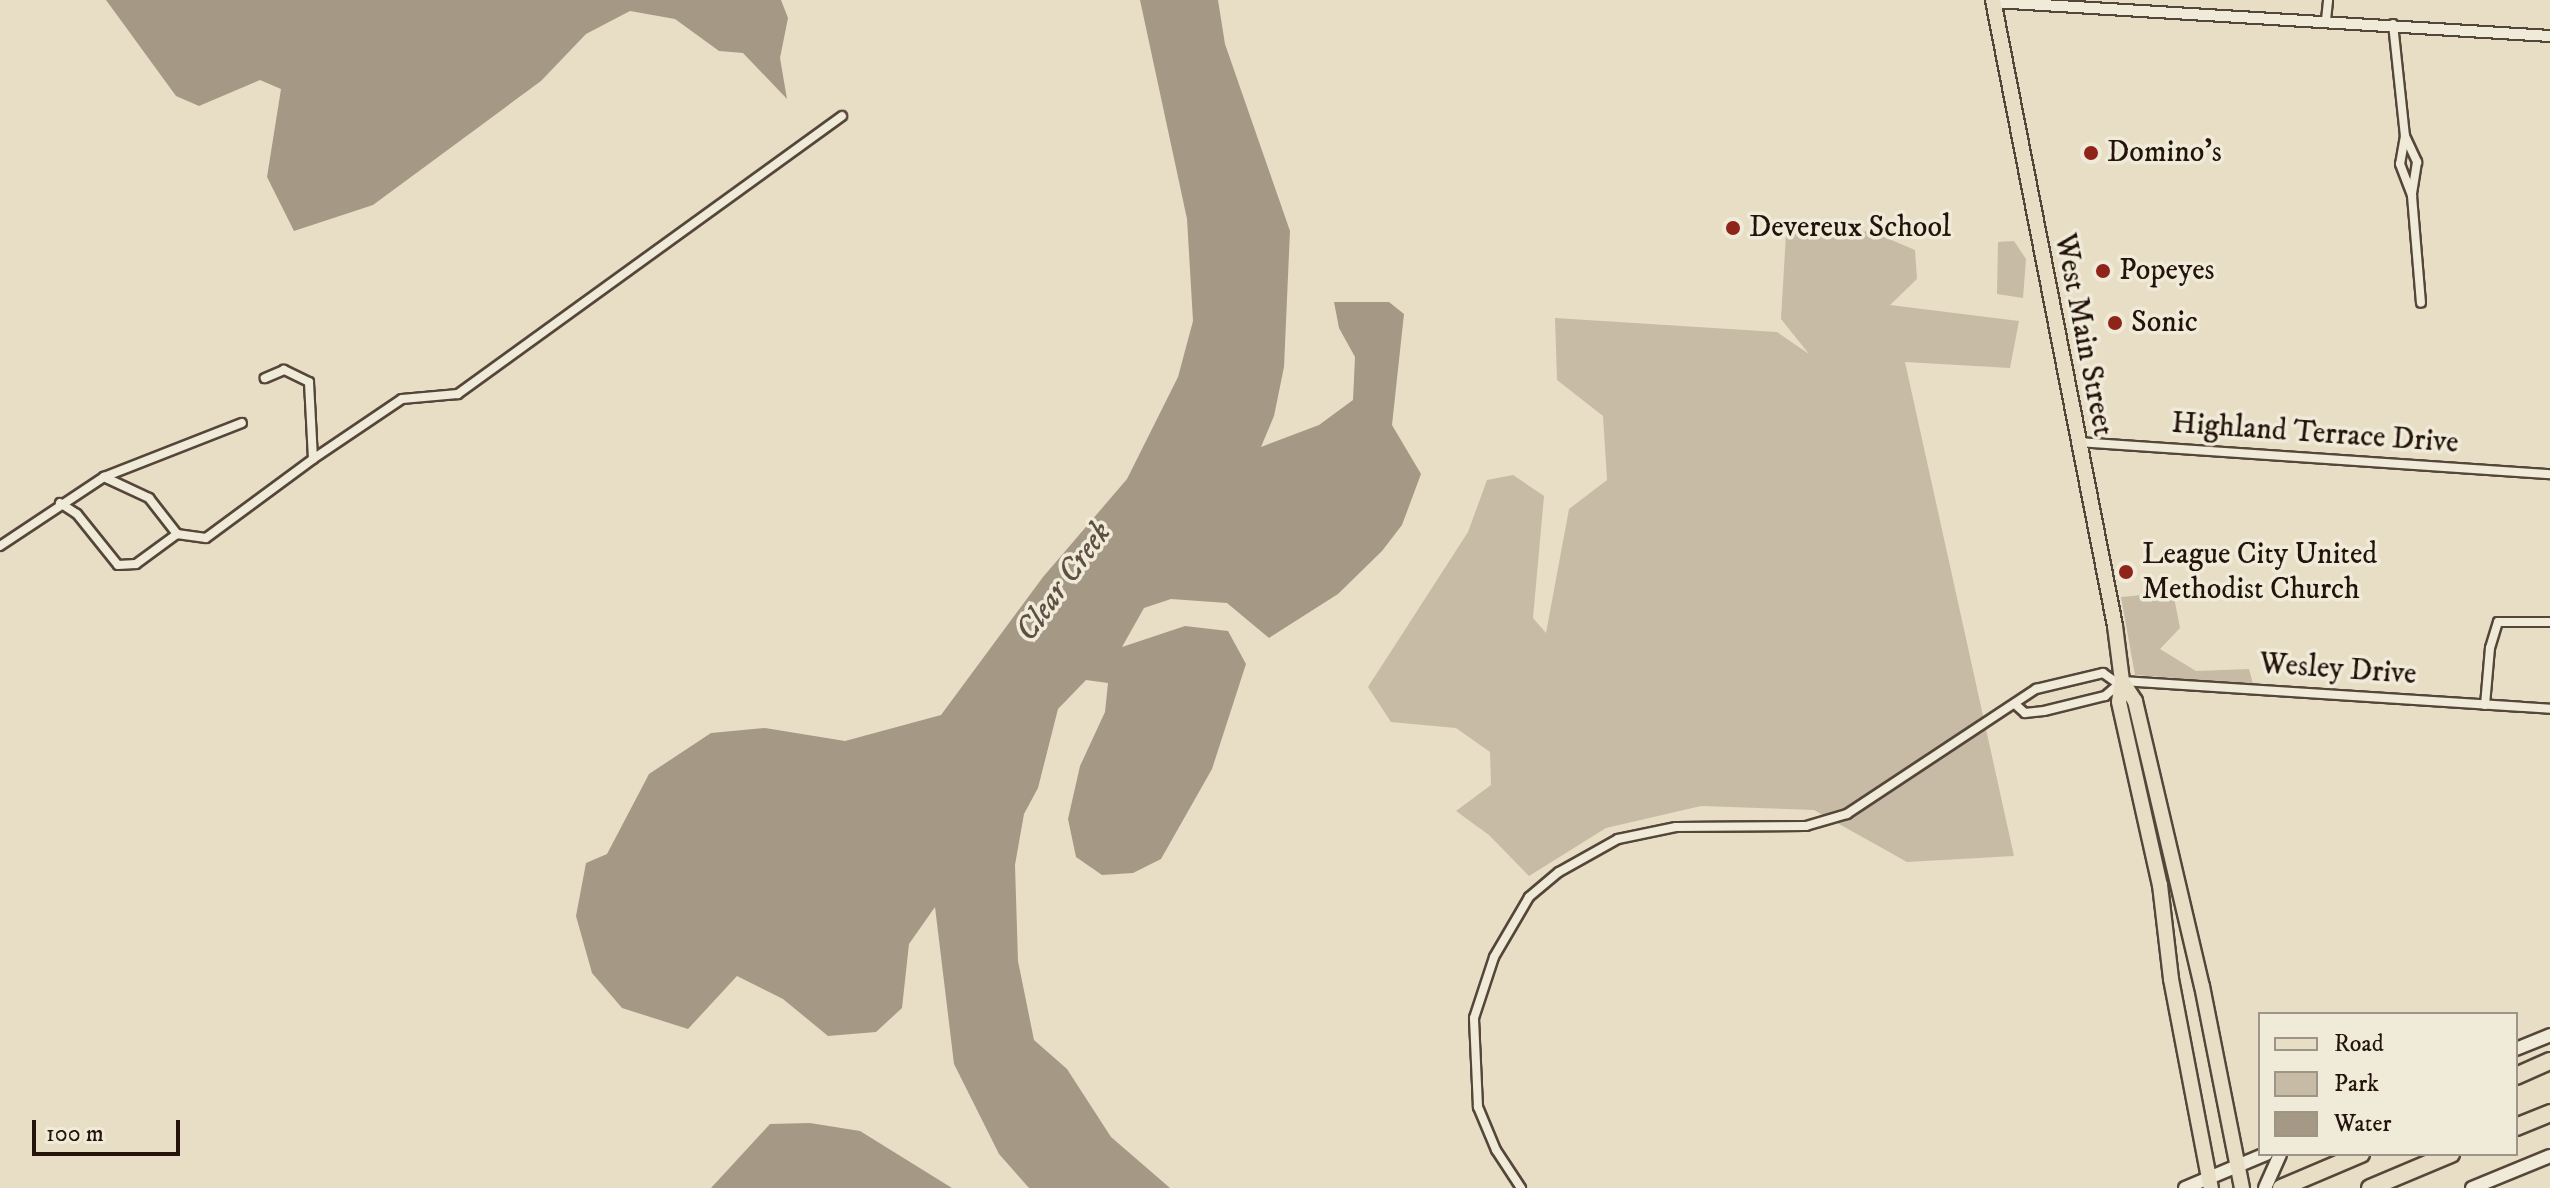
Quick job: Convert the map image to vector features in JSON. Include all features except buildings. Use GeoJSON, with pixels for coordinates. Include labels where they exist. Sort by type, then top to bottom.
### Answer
{"type":"FeatureCollection","features":[{"type":"Feature","properties":{"kind":"highway"},"geometry":{"type":"LineString","coordinates":[[2518,1075],[2550,1061]]}},
{"type":"Feature","properties":{"kind":"highway"},"geometry":{"type":"LineString","coordinates":[[2518,1087],[2550,1073]]}},
{"type":"Feature","properties":{"kind":"highway"},"geometry":{"type":"LineString","coordinates":[[2518,1126],[2550,1113]]}},
{"type":"Feature","properties":{"kind":"highway"},"geometry":{"type":"LineString","coordinates":[[2281,1188],[2356,1156]]}},
{"type":"Feature","properties":{"kind":"highway"},"geometry":{"type":"LineString","coordinates":[[2370,1188],[2446,1156]]}},
{"type":"Feature","properties":{"kind":"main road","name":"West Main Street"},"geometry":{"type":"LineString","coordinates":[[1994,1],[2077,442],[2119,682],[2119,702],[2158,874],[2191,1089],[2210,1183]]}},
{"type":"Feature","properties":{"kind":"main road","name":"West Main Street"},"geometry":{"type":"LineString","coordinates":[[2119,682],[2135,701],[2221,1075],[2242,1188]]}},
{"type":"Feature","properties":{"kind":"main road"},"geometry":{"type":"LineString","coordinates":[[2518,1048],[2550,1035]]}},
{"type":"Feature","properties":{"kind":"main road"},"geometry":{"type":"LineString","coordinates":[[2185,1188],[2210,1183],[2261,1156]]}},
{"type":"Feature","properties":{"kind":"main road"},"geometry":{"type":"LineString","coordinates":[[2265,1188],[2279,1156]]}},
{"type":"Feature","properties":{"kind":"main road"},"geometry":{"type":"LineString","coordinates":[[2472,1188],[2550,1156]]}},
{"type":"Feature","properties":{"kind":"street"},"geometry":{"type":"LineString","coordinates":[[2326,20],[2328,0]]}},
{"type":"Feature","properties":{"kind":"street"},"geometry":{"type":"LineString","coordinates":[[1994,1],[2550,36]]}},
{"type":"Feature","properties":{"kind":"street"},"geometry":{"type":"LineString","coordinates":[[2393,24],[2405,136],[2400,164],[2412,196]]}},
{"type":"Feature","properties":{"kind":"street"},"geometry":{"type":"LineString","coordinates":[[60,503],[77,514],[118,565],[136,564],[177,534],[206,538],[313,459],[402,399],[458,394],[842,116]]}},
{"type":"Feature","properties":{"kind":"street"},"geometry":{"type":"LineString","coordinates":[[2405,136],[2417,162],[2412,196],[2421,303]]}},
{"type":"Feature","properties":{"kind":"street"},"geometry":{"type":"LineString","coordinates":[[265,378],[284,370],[309,382],[313,459]]}},
{"type":"Feature","properties":{"kind":"street"},"geometry":{"type":"LineString","coordinates":[[0,546],[60,503],[104,477],[242,423]]}},
{"type":"Feature","properties":{"kind":"street","name":"Highland Terrace Drive"},"geometry":{"type":"LineString","coordinates":[[2077,442],[2550,474]]}},
{"type":"Feature","properties":{"kind":"street"},"geometry":{"type":"LineString","coordinates":[[104,477],[149,498],[177,534]]}},
{"type":"Feature","properties":{"kind":"street"},"geometry":{"type":"LineString","coordinates":[[2485,705],[2490,648],[2498,622],[2550,622]]}},
{"type":"Feature","properties":{"kind":"street","name":"Wesley Drive"},"geometry":{"type":"LineString","coordinates":[[1521,1188],[1496,1150],[1478,1107],[1474,1018],[1494,957],[1529,897],[1559,872],[1618,839],[1676,827],[1806,826],[1847,814],[1975,725],[2049,684],[2103,673],[2119,682],[2550,709]]}},
{"type":"Feature","properties":{"kind":"street"},"geometry":{"type":"LineString","coordinates":[[2016,705],[2025,713],[2044,711],[2105,696],[2119,682]]}},
{"type":"Feature","properties":{"kind":"green space"},"geometry":{"type":"Polygon","coordinates":[[[1816,219],[1826,235],[1870,231],[1915,250],[1917,279],[1890,305],[2019,321],[2010,368],[1905,362],[2014,856],[1907,862],[1814,810],[1701,806],[1606,828],[1529,876],[1489,835],[1456,811],[1491,785],[1490,752],[1456,728],[1391,722],[1368,687],[1468,532],[1487,480],[1513,475],[1544,496],[1533,618],[1546,633],[1569,509],[1607,480],[1603,416],[1557,380],[1555,318],[1777,332],[1809,354],[1781,319],[1786,234],[1816,219]]]}},
{"type":"Feature","properties":{"kind":"green space"},"geometry":{"type":"Polygon","coordinates":[[[2014,241],[2026,259],[2023,298],[1997,294],[1998,242],[2014,241]]]}},
{"type":"Feature","properties":{"kind":"green space"},"geometry":{"type":"Polygon","coordinates":[[[2173,592],[2180,628],[2160,649],[2196,671],[2249,669],[2253,684],[2135,675],[2121,597],[2173,592]]]}},
{"type":"Feature","properties":{"kind":"water"},"geometry":{"type":"Polygon","coordinates":[[[106,0],[781,0],[788,18],[780,58],[787,99],[743,53],[719,51],[675,19],[630,11],[586,34],[541,81],[373,205],[294,231],[267,177],[281,89],[260,80],[199,106],[176,96],[106,0]]]}},
{"type":"Feature","properties":{"kind":"water","name":"Clear Creek"},"geometry":{"type":"Polygon","coordinates":[[[1140,0],[1218,0],[1225,44],[1290,231],[1284,367],[1274,416],[1261,447],[1319,425],[1353,400],[1355,357],[1339,328],[1334,302],[1389,302],[1404,314],[1392,425],[1421,474],[1402,525],[1382,551],[1338,594],[1269,638],[1227,603],[1171,599],[1144,608],[1122,647],[1185,626],[1228,631],[1246,664],[1212,769],[1161,859],[1133,873],[1102,875],[1076,857],[1068,819],[1080,766],[1105,712],[1108,683],[1086,680],[1058,709],[1038,788],[1024,814],[1015,865],[1018,961],[1034,1040],[1067,1069],[1111,1137],[1170,1188],[1029,1188],[999,1154],[954,1064],[935,907],[909,944],[902,1008],[876,1032],[828,1036],[783,999],[737,976],[688,1029],[622,1008],[592,973],[576,916],[586,863],[607,854],[649,774],[711,733],[765,728],[845,741],[941,715],[1043,577],[1127,479],[1178,377],[1193,321],[1187,219],[1140,0]]]}},
{"type":"Feature","properties":{"kind":"water"},"geometry":{"type":"Polygon","coordinates":[[[810,1123],[860,1131],[952,1188],[711,1188],[770,1124],[810,1123]]]}},
{"type":"Feature","properties":{"kind":"place","name":"Domino's"},"geometry":{"type":"Point","coordinates":[2091,153]}},
{"type":"Feature","properties":{"kind":"place","name":"Devereux School"},"geometry":{"type":"Point","coordinates":[1733,228]}},
{"type":"Feature","properties":{"kind":"place","name":"Popeyes"},"geometry":{"type":"Point","coordinates":[2103,271]}},
{"type":"Feature","properties":{"kind":"place","name":"Sonic"},"geometry":{"type":"Point","coordinates":[2115,323]}},
{"type":"Feature","properties":{"kind":"place","name":"League City United Methodist Church"},"geometry":{"type":"Point","coordinates":[2126,572]}}]}
